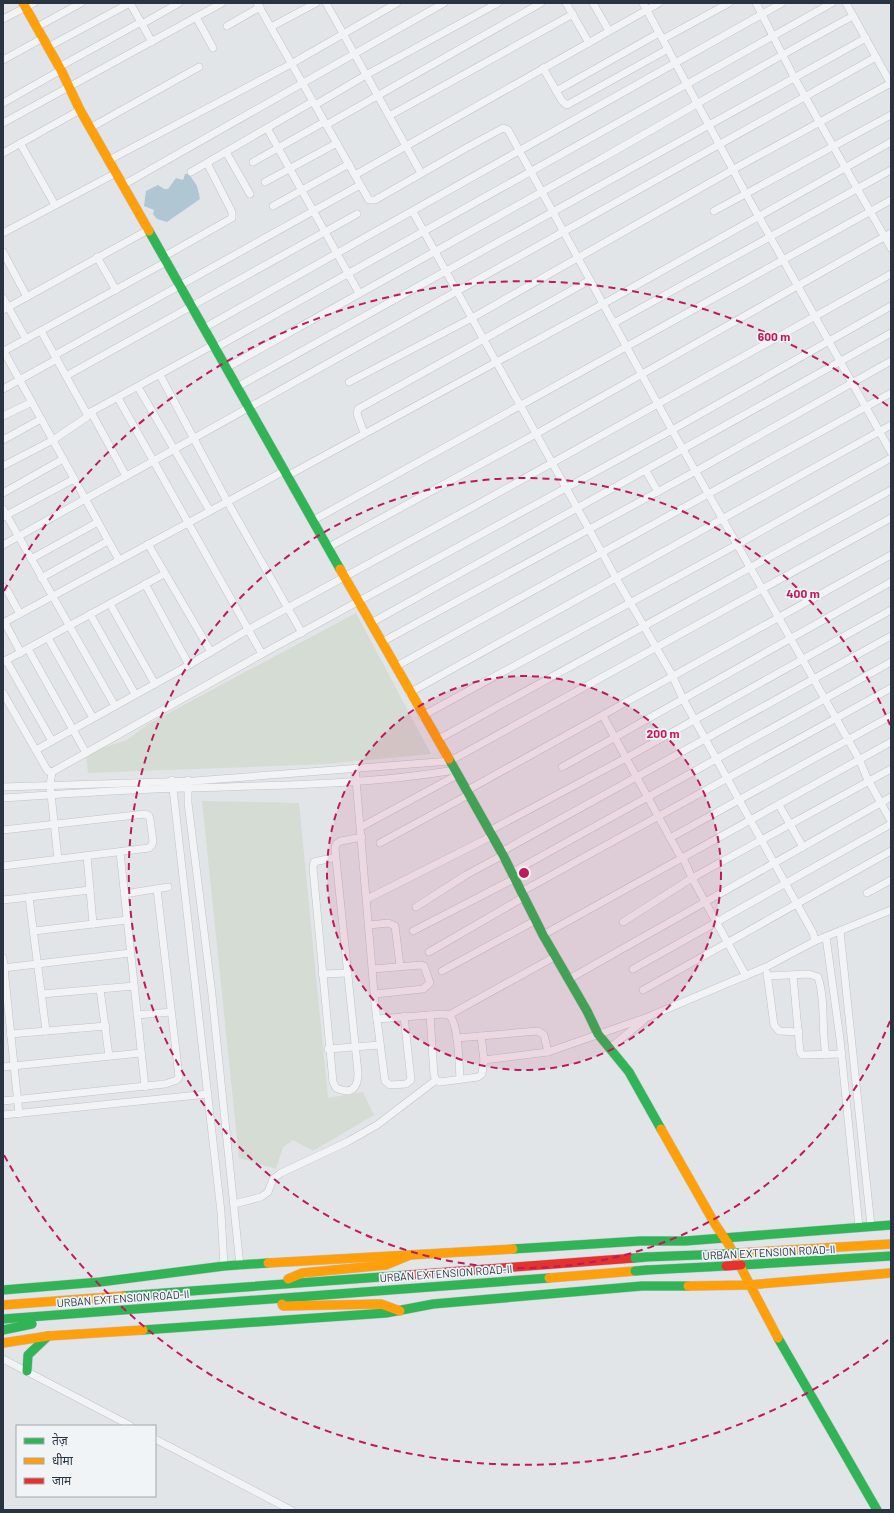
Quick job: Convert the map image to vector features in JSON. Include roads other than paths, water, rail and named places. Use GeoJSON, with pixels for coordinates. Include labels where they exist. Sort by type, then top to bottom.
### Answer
{"type":"FeatureCollection","features":[{"type":"Feature","properties":{"kind":"main road"},"geometry":{"type":"LineString","coordinates":[[28,4],[37,27],[70,87],[80,110],[344,578],[371,622],[422,716],[450,761],[502,854],[543,935],[569,979],[598,1034],[628,1072],[715,1224],[726,1238],[748,1285],[823,1419],[877,1510]]}},
{"type":"Feature","properties":{"kind":"main road"},"geometry":{"type":"LineString","coordinates":[[3,1290],[100,1282],[224,1266],[640,1241],[685,1241],[891,1225]]}},
{"type":"Feature","properties":{"kind":"main road"},"geometry":{"type":"LineString","coordinates":[[640,1241],[642,1286]]}},
{"type":"Feature","properties":{"kind":"main road","name":"URBAN EXTENSION ROAD-II"},"geometry":{"type":"LineString","coordinates":[[3,1305],[646,1257],[891,1244]]}},
{"type":"Feature","properties":{"kind":"main road"},"geometry":{"type":"LineString","coordinates":[[273,1284],[302,1273],[352,1267],[386,1265],[410,1255]]}},
{"type":"Feature","properties":{"kind":"main road","name":"URBAN EXTENSION ROAD-II"},"geometry":{"type":"LineString","coordinates":[[3,1319],[647,1270],[891,1256]]}},
{"type":"Feature","properties":{"kind":"main road"},"geometry":{"type":"LineString","coordinates":[[3,1343],[48,1336],[386,1313],[433,1304],[642,1286],[748,1285],[891,1273]]}},
{"type":"Feature","properties":{"kind":"main road"},"geometry":{"type":"LineString","coordinates":[[277,1298],[283,1306],[381,1304],[400,1311]]}},
{"type":"Feature","properties":{"kind":"main road"},"geometry":{"type":"LineString","coordinates":[[3,1330],[35,1323],[52,1315]]}},
{"type":"Feature","properties":{"kind":"main road"},"geometry":{"type":"LineString","coordinates":[[27,1371],[28,1355],[48,1336]]}},
{"type":"Feature","properties":{"kind":"street"},"geometry":{"type":"LineString","coordinates":[[37,27],[81,3]]}},
{"type":"Feature","properties":{"kind":"street"},"geometry":{"type":"LineString","coordinates":[[48,48],[130,3],[152,42]]}},
{"type":"Feature","properties":{"kind":"street"},"geometry":{"type":"LineString","coordinates":[[3,103],[60,69],[179,3]]}},
{"type":"Feature","properties":{"kind":"street"},"geometry":{"type":"LineString","coordinates":[[3,123],[222,3]]}},
{"type":"Feature","properties":{"kind":"street"},"geometry":{"type":"LineString","coordinates":[[271,28],[316,3]]}},
{"type":"Feature","properties":{"kind":"street"},"geometry":{"type":"LineString","coordinates":[[326,3],[421,173]]}},
{"type":"Feature","properties":{"kind":"street"},"geometry":{"type":"LineString","coordinates":[[109,160],[291,64],[397,3]]}},
{"type":"Feature","properties":{"kind":"street"},"geometry":{"type":"LineString","coordinates":[[122,185],[444,3]]}},
{"type":"Feature","properties":{"kind":"street"},"geometry":{"type":"LineString","coordinates":[[191,172],[267,128],[498,3]]}},
{"type":"Feature","properties":{"kind":"street"},"geometry":{"type":"LineString","coordinates":[[254,162],[378,96],[541,3]]}},
{"type":"Feature","properties":{"kind":"street"},"geometry":{"type":"LineString","coordinates":[[566,3],[589,43]]}},
{"type":"Feature","properties":{"kind":"street"},"geometry":{"type":"LineString","coordinates":[[593,3],[609,31]]}},
{"type":"Feature","properties":{"kind":"street"},"geometry":{"type":"LineString","coordinates":[[354,175],[589,43],[609,31],[644,6],[658,3]]}},
{"type":"Feature","properties":{"kind":"street"},"geometry":{"type":"LineString","coordinates":[[556,91],[661,36],[729,3]]}},
{"type":"Feature","properties":{"kind":"street"},"geometry":{"type":"LineString","coordinates":[[756,3],[763,14],[772,35],[795,79],[845,167],[871,212],[888,235],[891,248]]}},
{"type":"Feature","properties":{"kind":"street"},"geometry":{"type":"LineString","coordinates":[[204,328],[337,252],[413,212],[782,3]]}},
{"type":"Feature","properties":{"kind":"street"},"geometry":{"type":"LineString","coordinates":[[3,466],[52,440],[86,419],[89,413],[424,231],[772,35],[832,3]]}},
{"type":"Feature","properties":{"kind":"street"},"geometry":{"type":"LineString","coordinates":[[349,382],[472,318],[577,257],[891,83],[846,3]]}},
{"type":"Feature","properties":{"kind":"street"},"geometry":{"type":"LineString","coordinates":[[3,19],[28,4]]}},
{"type":"Feature","properties":{"kind":"street"},"geometry":{"type":"LineString","coordinates":[[227,26],[258,5],[368,199],[372,200],[503,128],[508,130],[603,304],[643,373],[672,430],[724,519],[835,719],[859,759],[869,781],[891,821]]}},
{"type":"Feature","properties":{"kind":"street"},"geometry":{"type":"LineString","coordinates":[[644,6],[734,169],[746,194],[891,452]]}},
{"type":"Feature","properties":{"kind":"street"},"geometry":{"type":"LineString","coordinates":[[389,116],[573,14]]}},
{"type":"Feature","properties":{"kind":"street"},"geometry":{"type":"LineString","coordinates":[[226,368],[698,105],[782,54],[853,16]]}},
{"type":"Feature","properties":{"kind":"street"},"geometry":{"type":"LineString","coordinates":[[196,17],[214,48]]}},
{"type":"Feature","properties":{"kind":"street"},"geometry":{"type":"LineString","coordinates":[[3,60],[43,38]]}},
{"type":"Feature","properties":{"kind":"street"},"geometry":{"type":"LineString","coordinates":[[237,387],[552,210],[795,79],[866,38]]}},
{"type":"Feature","properties":{"kind":"street"},"geometry":{"type":"LineString","coordinates":[[543,68],[564,104],[570,104],[668,49]]}},
{"type":"Feature","properties":{"kind":"street"},"geometry":{"type":"LineString","coordinates":[[3,545],[876,57]]}},
{"type":"Feature","properties":{"kind":"street"},"geometry":{"type":"LineString","coordinates":[[90,128],[199,67]]}},
{"type":"Feature","properties":{"kind":"street"},"geometry":{"type":"LineString","coordinates":[[3,153],[80,110]]}},
{"type":"Feature","properties":{"kind":"street"},"geometry":{"type":"LineString","coordinates":[[714,211],[891,115]]}},
{"type":"Feature","properties":{"kind":"street"},"geometry":{"type":"LineString","coordinates":[[267,128],[359,293]]}},
{"type":"Feature","properties":{"kind":"street"},"geometry":{"type":"LineString","coordinates":[[21,653],[4,623],[227,501],[364,433],[603,304],[891,142]]}},
{"type":"Feature","properties":{"kind":"street"},"geometry":{"type":"LineString","coordinates":[[264,182],[337,143]]}},
{"type":"Feature","properties":{"kind":"street"},"geometry":{"type":"LineString","coordinates":[[20,144],[55,205]]}},
{"type":"Feature","properties":{"kind":"street"},"geometry":{"type":"LineString","coordinates":[[226,152],[250,194]]}},
{"type":"Feature","properties":{"kind":"street"},"geometry":{"type":"LineString","coordinates":[[119,560],[20,380],[6,361],[4,351],[116,290],[232,218],[232,212],[207,163]]}},
{"type":"Feature","properties":{"kind":"street"},"geometry":{"type":"LineString","coordinates":[[273,206],[349,164]]}},
{"type":"Feature","properties":{"kind":"street"},"geometry":{"type":"LineString","coordinates":[[614,323],[891,170]]}},
{"type":"Feature","properties":{"kind":"street"},"geometry":{"type":"LineString","coordinates":[[3,233],[116,173]]}},
{"type":"Feature","properties":{"kind":"street"},"geometry":{"type":"LineString","coordinates":[[3,389],[180,286],[360,185]]}},
{"type":"Feature","properties":{"kind":"street"},"geometry":{"type":"LineString","coordinates":[[312,521],[784,261],[891,200]]}},
{"type":"Feature","properties":{"kind":"street"},"geometry":{"type":"LineString","coordinates":[[413,212],[602,554],[672,675],[683,699],[716,760],[813,933],[815,941]]}},
{"type":"Feature","properties":{"kind":"street"},"geometry":{"type":"LineString","coordinates":[[66,376],[356,214]]}},
{"type":"Feature","properties":{"kind":"street"},"geometry":{"type":"LineString","coordinates":[[6,308],[148,230]]}},
{"type":"Feature","properties":{"kind":"street"},"geometry":{"type":"LineString","coordinates":[[327,548],[536,434],[888,235]]}},
{"type":"Feature","properties":{"kind":"street"},"geometry":{"type":"LineString","coordinates":[[3,252],[27,297]]}},
{"type":"Feature","properties":{"kind":"street"},"geometry":{"type":"LineString","coordinates":[[98,258],[116,290]]}},
{"type":"Feature","properties":{"kind":"street"},"geometry":{"type":"LineString","coordinates":[[36,750],[189,665],[249,629],[552,463],[891,274]]}},
{"type":"Feature","properties":{"kind":"street"},"geometry":{"type":"LineString","coordinates":[[364,433],[357,414],[358,409],[590,280]]}},
{"type":"Feature","properties":{"kind":"street"},"geometry":{"type":"LineString","coordinates":[[3,298],[6,308],[26,339]]}},
{"type":"Feature","properties":{"kind":"street"},"geometry":{"type":"LineString","coordinates":[[52,772],[262,654],[565,487],[672,430],[891,306]]}},
{"type":"Feature","properties":{"kind":"street"},"geometry":{"type":"LineString","coordinates":[[41,331],[126,476]]}},
{"type":"Feature","properties":{"kind":"street"},"geometry":{"type":"LineString","coordinates":[[371,622],[891,334]]}},
{"type":"Feature","properties":{"kind":"street"},"geometry":{"type":"LineString","coordinates":[[382,642],[658,492],[891,361]]}},
{"type":"Feature","properties":{"kind":"street"},"geometry":{"type":"LineString","coordinates":[[160,375],[227,501],[302,633]]}},
{"type":"Feature","properties":{"kind":"street"},"geometry":{"type":"LineString","coordinates":[[138,387],[210,511]]}},
{"type":"Feature","properties":{"kind":"street"},"geometry":{"type":"LineString","coordinates":[[395,667],[891,393]]}},
{"type":"Feature","properties":{"kind":"street"},"geometry":{"type":"LineString","coordinates":[[118,398],[155,460],[262,654]]}},
{"type":"Feature","properties":{"kind":"street"},"geometry":{"type":"LineString","coordinates":[[3,416],[32,402]]}},
{"type":"Feature","properties":{"kind":"street"},"geometry":{"type":"LineString","coordinates":[[3,440],[41,419]]}},
{"type":"Feature","properties":{"kind":"street"},"geometry":{"type":"LineString","coordinates":[[409,693],[891,425]]}},
{"type":"Feature","properties":{"kind":"street"},"geometry":{"type":"LineString","coordinates":[[422,716],[738,544],[891,458]]}},
{"type":"Feature","properties":{"kind":"street"},"geometry":{"type":"LineString","coordinates":[[3,492],[63,459]]}},
{"type":"Feature","properties":{"kind":"street"},"geometry":{"type":"LineString","coordinates":[[646,471],[658,492]]}},
{"type":"Feature","properties":{"kind":"street"},"geometry":{"type":"LineString","coordinates":[[74,479],[4,514],[115,706]]}},
{"type":"Feature","properties":{"kind":"street"},"geometry":{"type":"LineString","coordinates":[[437,740],[645,627],[891,490]]}},
{"type":"Feature","properties":{"kind":"street"},"geometry":{"type":"LineString","coordinates":[[3,798],[174,788],[188,784],[355,768],[450,761],[891,518]]}},
{"type":"Feature","properties":{"kind":"street"},"geometry":{"type":"LineString","coordinates":[[31,559],[98,522]]}},
{"type":"Feature","properties":{"kind":"street"},"geometry":{"type":"LineString","coordinates":[[41,578],[108,541]]}},
{"type":"Feature","properties":{"kind":"street"},"geometry":{"type":"LineString","coordinates":[[148,544],[164,574],[211,652]]}},
{"type":"Feature","properties":{"kind":"street"},"geometry":{"type":"LineString","coordinates":[[380,842],[603,716],[672,675],[891,555]]}},
{"type":"Feature","properties":{"kind":"street"},"geometry":{"type":"LineString","coordinates":[[52,741],[5,661],[164,574]]}},
{"type":"Feature","properties":{"kind":"street"},"geometry":{"type":"LineString","coordinates":[[562,767],[891,582]]}},
{"type":"Feature","properties":{"kind":"street"},"geometry":{"type":"LineString","coordinates":[[145,584],[189,665]]}},
{"type":"Feature","properties":{"kind":"street"},"geometry":{"type":"LineString","coordinates":[[3,587],[7,590],[20,614]]}},
{"type":"Feature","properties":{"kind":"street"},"geometry":{"type":"LineString","coordinates":[[110,604],[155,684]]}},
{"type":"Feature","properties":{"kind":"street"},"geometry":{"type":"LineString","coordinates":[[367,900],[490,834],[694,718],[891,610]]}},
{"type":"Feature","properties":{"kind":"street"},"geometry":{"type":"LineString","coordinates":[[90,614],[135,694]]}},
{"type":"Feature","properties":{"kind":"street"},"geometry":{"type":"LineString","coordinates":[[416,907],[502,854],[891,636]]}},
{"type":"Feature","properties":{"kind":"street"},"geometry":{"type":"LineString","coordinates":[[48,638],[93,718]]}},
{"type":"Feature","properties":{"kind":"street"},"geometry":{"type":"LineString","coordinates":[[28,649],[86,753]]}},
{"type":"Feature","properties":{"kind":"street"},"geometry":{"type":"LineString","coordinates":[[413,931],[891,662]]}},
{"type":"Feature","properties":{"kind":"street"},"geometry":{"type":"LineString","coordinates":[[429,952],[523,895],[659,817],[891,688]]}},
{"type":"Feature","properties":{"kind":"street"},"geometry":{"type":"LineString","coordinates":[[3,693],[48,771],[52,772]]}},
{"type":"Feature","properties":{"kind":"street"},"geometry":{"type":"LineString","coordinates":[[603,716],[679,854],[683,858],[692,878],[746,976]]}},
{"type":"Feature","properties":{"kind":"street"},"geometry":{"type":"LineString","coordinates":[[670,838],[738,799],[891,716]]}},
{"type":"Feature","properties":{"kind":"street"},"geometry":{"type":"LineString","coordinates":[[543,935],[891,742]]}},
{"type":"Feature","properties":{"kind":"street"},"geometry":{"type":"LineString","coordinates":[[355,768],[377,1019],[385,1082],[390,1085],[409,1083],[412,1074],[404,1016]]}},
{"type":"Feature","properties":{"kind":"street"},"geometry":{"type":"LineString","coordinates":[[623,922],[692,878],[891,769]]}},
{"type":"Feature","properties":{"kind":"street"},"geometry":{"type":"LineString","coordinates":[[52,772],[50,785],[58,859]]}},
{"type":"Feature","properties":{"kind":"street"},"geometry":{"type":"LineString","coordinates":[[3,787],[172,780],[188,784],[356,782],[456,772]]}},
{"type":"Feature","properties":{"kind":"street"},"geometry":{"type":"LineString","coordinates":[[360,827],[456,772]]}},
{"type":"Feature","properties":{"kind":"street"},"geometry":{"type":"LineString","coordinates":[[172,780],[221,1212],[224,1266]]}},
{"type":"Feature","properties":{"kind":"street"},"geometry":{"type":"LineString","coordinates":[[188,784],[196,874],[212,994],[240,1266]]}},
{"type":"Feature","properties":{"kind":"street"},"geometry":{"type":"LineString","coordinates":[[569,979],[891,797]]}},
{"type":"Feature","properties":{"kind":"street"},"geometry":{"type":"LineString","coordinates":[[779,805],[803,847]]}},
{"type":"Feature","properties":{"kind":"street"},"geometry":{"type":"LineString","coordinates":[[3,830],[147,814],[150,819],[152,841],[151,847],[3,866]]}},
{"type":"Feature","properties":{"kind":"street"},"geometry":{"type":"LineString","coordinates":[[633,969],[891,824]]}},
{"type":"Feature","properties":{"kind":"street"},"geometry":{"type":"LineString","coordinates":[[336,857],[317,860],[314,862],[313,868],[328,1049],[333,1082],[336,1088],[348,1090],[355,1088],[358,1084],[348,972],[336,857],[335,850],[338,842],[362,838]]}},
{"type":"Feature","properties":{"kind":"street"},"geometry":{"type":"LineString","coordinates":[[643,990],[891,851]]}},
{"type":"Feature","properties":{"kind":"street"},"geometry":{"type":"LineString","coordinates":[[120,852],[145,1087]]}},
{"type":"Feature","properties":{"kind":"street"},"geometry":{"type":"LineString","coordinates":[[87,856],[94,924]]}},
{"type":"Feature","properties":{"kind":"street"},"geometry":{"type":"LineString","coordinates":[[867,893],[891,880]]}},
{"type":"Feature","properties":{"kind":"street"},"geometry":{"type":"LineString","coordinates":[[124,894],[168,887]]}},
{"type":"Feature","properties":{"kind":"street"},"geometry":{"type":"LineString","coordinates":[[3,1101],[145,1087],[172,1083],[179,1077],[157,889]]}},
{"type":"Feature","properties":{"kind":"street"},"geometry":{"type":"LineString","coordinates":[[3,900],[90,890]]}},
{"type":"Feature","properties":{"kind":"street"},"geometry":{"type":"LineString","coordinates":[[29,897],[46,1031]]}},
{"type":"Feature","properties":{"kind":"street"},"geometry":{"type":"LineString","coordinates":[[484,1060],[548,1052],[648,1017],[766,967],[815,941],[891,910]]}},
{"type":"Feature","properties":{"kind":"street"},"geometry":{"type":"LineString","coordinates":[[34,931],[127,920]]}},
{"type":"Feature","properties":{"kind":"street"},"geometry":{"type":"LineString","coordinates":[[442,971],[536,920]]}},
{"type":"Feature","properties":{"kind":"street"},"geometry":{"type":"LineString","coordinates":[[369,925],[388,923],[395,926],[400,966]]}},
{"type":"Feature","properties":{"kind":"street"},"geometry":{"type":"LineString","coordinates":[[840,931],[871,1226]]}},
{"type":"Feature","properties":{"kind":"street"},"geometry":{"type":"LineString","coordinates":[[826,937],[842,1054],[859,1227]]}},
{"type":"Feature","properties":{"kind":"street"},"geometry":{"type":"LineString","coordinates":[[3,968],[130,953]]}},
{"type":"Feature","properties":{"kind":"street"},"geometry":{"type":"LineString","coordinates":[[377,1019],[404,1016],[449,1015],[556,956]]}},
{"type":"Feature","properties":{"kind":"street"},"geometry":{"type":"LineString","coordinates":[[3,958],[19,1114]]}},
{"type":"Feature","properties":{"kind":"street"},"geometry":{"type":"LineString","coordinates":[[373,969],[400,966],[424,966],[430,978],[429,985],[423,989],[375,994]]}},
{"type":"Feature","properties":{"kind":"street"},"geometry":{"type":"LineString","coordinates":[[766,967],[774,1025],[779,1031],[798,1032]]}},
{"type":"Feature","properties":{"kind":"street"},"geometry":{"type":"LineString","coordinates":[[322,974],[348,972]]}},
{"type":"Feature","properties":{"kind":"street"},"geometry":{"type":"LineString","coordinates":[[767,976],[809,974],[818,977],[826,1055]]}},
{"type":"Feature","properties":{"kind":"street"},"geometry":{"type":"LineString","coordinates":[[793,975],[800,1052],[802,1055],[842,1054]]}},
{"type":"Feature","properties":{"kind":"street"},"geometry":{"type":"LineString","coordinates":[[42,994],[134,986]]}},
{"type":"Feature","properties":{"kind":"street"},"geometry":{"type":"LineString","coordinates":[[100,989],[109,1056]]}},
{"type":"Feature","properties":{"kind":"street"},"geometry":{"type":"LineString","coordinates":[[137,1015],[172,1012]]}},
{"type":"Feature","properties":{"kind":"street"},"geometry":{"type":"LineString","coordinates":[[430,1015],[434,1075],[436,1080]]}},
{"type":"Feature","properties":{"kind":"street"},"geometry":{"type":"LineString","coordinates":[[449,1015],[454,1023],[457,1038],[460,1079]]}},
{"type":"Feature","properties":{"kind":"street"},"geometry":{"type":"LineString","coordinates":[[610,1048],[648,1017]]}},
{"type":"Feature","properties":{"kind":"street"},"geometry":{"type":"LineString","coordinates":[[10,1034],[106,1026]]}},
{"type":"Feature","properties":{"kind":"street"},"geometry":{"type":"LineString","coordinates":[[457,1038],[538,1031],[544,1035],[548,1052]]}},
{"type":"Feature","properties":{"kind":"street"},"geometry":{"type":"LineString","coordinates":[[436,1080],[440,1082],[478,1076],[482,1074],[484,1060],[482,1036]]}},
{"type":"Feature","properties":{"kind":"street"},"geometry":{"type":"LineString","coordinates":[[328,1049],[380,1045]]}},
{"type":"Feature","properties":{"kind":"street"},"geometry":{"type":"LineString","coordinates":[[3,1067],[141,1053]]}},
{"type":"Feature","properties":{"kind":"street"},"geometry":{"type":"LineString","coordinates":[[234,1204],[261,1197],[268,1192],[273,1178],[347,1142],[377,1125],[436,1080]]}},
{"type":"Feature","properties":{"kind":"street"},"geometry":{"type":"LineString","coordinates":[[3,1116],[208,1094]]}},
{"type":"Feature","properties":{"kind":"street"},"geometry":{"type":"LineString","coordinates":[[3,1359],[129,1425]]}},
{"type":"Feature","properties":{"kind":"street"},"geometry":{"type":"LineString","coordinates":[[156,1440],[291,1510]]}},
{"type":"Feature","properties":{"kind":"water"},"geometry":{"type":"Polygon","coordinates":[[[185,174],[189,174],[197,186],[200,199],[167,222],[157,219],[153,214],[154,210],[144,206],[146,191],[158,185],[164,189],[168,189],[176,178],[183,180],[185,174]]]}}]}
